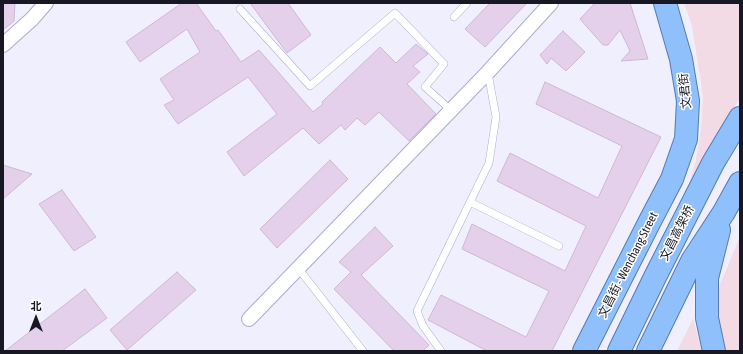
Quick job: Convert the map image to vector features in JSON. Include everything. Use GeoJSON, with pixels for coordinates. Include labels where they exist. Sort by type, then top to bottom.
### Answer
{"type":"FeatureCollection","features":[{"type":"Feature","properties":{"kind":"highway","name":"文君街"},"geometry":{"type":"LineString","coordinates":[[665,3],[681,59],[688,101],[686,139],[672,179]]}},
{"type":"Feature","properties":{"kind":"highway","name":"文昌高架桥"},"geometry":{"type":"LineString","coordinates":[[619,351],[709,170],[740,118]]}},
{"type":"Feature","properties":{"kind":"highway","name":"文昌街 - Wenchang Street"},"geometry":{"type":"LineString","coordinates":[[584,351],[672,179]]}},
{"type":"Feature","properties":{"kind":"highway"},"geometry":{"type":"LineString","coordinates":[[648,351],[692,261],[724,212],[740,183]]}},
{"type":"Feature","properties":{"kind":"highway"},"geometry":{"type":"LineString","coordinates":[[714,351],[707,318],[707,278],[724,212]]}},
{"type":"Feature","properties":{"kind":"street"},"geometry":{"type":"LineString","coordinates":[[3,45],[32,19],[46,3]]}},
{"type":"Feature","properties":{"kind":"street"},"geometry":{"type":"LineString","coordinates":[[249,319],[488,72],[551,3]]}},
{"type":"Feature","properties":{"kind":"lane"},"geometry":{"type":"LineString","coordinates":[[454,17],[467,3]]}},
{"type":"Feature","properties":{"kind":"lane"},"geometry":{"type":"LineString","coordinates":[[240,9],[310,86],[395,13],[444,64],[426,87],[451,110]]}},
{"type":"Feature","properties":{"kind":"lane"},"geometry":{"type":"LineString","coordinates":[[440,351],[423,326],[417,311],[489,163],[496,117],[488,72]]}},
{"type":"Feature","properties":{"kind":"lane"},"geometry":{"type":"LineString","coordinates":[[470,202],[559,246]]}},
{"type":"Feature","properties":{"kind":"lane"},"geometry":{"type":"LineString","coordinates":[[298,268],[363,351]]}},
{"type":"Feature","properties":{"kind":"shaded area"},"geometry":{"type":"Polygon","coordinates":[[[684,3],[740,3],[740,98],[687,193],[696,159],[701,130],[703,97],[692,26],[684,3]]]}},
{"type":"Feature","properties":{"kind":"shaded area"},"geometry":{"type":"Polygon","coordinates":[[[740,237],[740,351],[724,351],[716,307],[720,284],[740,237]]]}},
{"type":"Feature","properties":{"kind":"shaded area"},"geometry":{"type":"Polygon","coordinates":[[[693,319],[702,351],[677,351],[693,319]]]}},
{"type":"Feature","properties":{"kind":"building"},"geometry":{"type":"Polygon","coordinates":[[[3,3],[15,3],[14,21],[3,30],[3,3]]]}},
{"type":"Feature","properties":{"kind":"building"},"geometry":{"type":"Polygon","coordinates":[[[182,3],[196,3],[241,62],[259,50],[313,112],[323,104],[322,102],[380,47],[396,63],[416,44],[428,54],[413,66],[420,72],[407,84],[436,114],[409,141],[379,112],[365,125],[357,118],[345,130],[341,125],[319,144],[303,128],[244,176],[227,152],[277,114],[248,77],[178,124],[164,105],[174,100],[160,79],[200,52],[187,29],[140,62],[126,42],[182,3]]]}},
{"type":"Feature","properties":{"kind":"building"},"geometry":{"type":"Polygon","coordinates":[[[250,3],[288,3],[311,35],[287,53],[250,3]]]}},
{"type":"Feature","properties":{"kind":"building"},"geometry":{"type":"Polygon","coordinates":[[[490,3],[527,3],[485,47],[465,29],[490,3]]]}},
{"type":"Feature","properties":{"kind":"building"},"geometry":{"type":"Polygon","coordinates":[[[595,3],[630,3],[648,59],[621,61],[630,51],[620,30],[608,45],[603,45],[580,19],[595,3]]]}},
{"type":"Feature","properties":{"kind":"building"},"geometry":{"type":"Polygon","coordinates":[[[563,31],[585,52],[566,71],[551,58],[547,64],[540,55],[563,31]]]}},
{"type":"Feature","properties":{"kind":"building"},"geometry":{"type":"Polygon","coordinates":[[[545,82],[661,137],[552,351],[487,351],[428,320],[441,295],[526,337],[549,291],[462,249],[472,224],[565,271],[586,226],[497,181],[510,153],[598,198],[622,146],[536,104],[545,82]]]}},
{"type":"Feature","properties":{"kind":"building"},"geometry":{"type":"Polygon","coordinates":[[[330,160],[348,179],[277,248],[260,229],[330,160]]]}},
{"type":"Feature","properties":{"kind":"building"},"geometry":{"type":"Polygon","coordinates":[[[3,165],[32,174],[3,199],[3,165]]]}},
{"type":"Feature","properties":{"kind":"building"},"geometry":{"type":"Polygon","coordinates":[[[62,190],[96,237],[74,251],[39,204],[62,190]]]}},
{"type":"Feature","properties":{"kind":"building"},"geometry":{"type":"Polygon","coordinates":[[[375,227],[393,246],[361,275],[429,345],[423,351],[394,351],[334,289],[351,272],[339,262],[375,227]]]}},
{"type":"Feature","properties":{"kind":"building"},"geometry":{"type":"Polygon","coordinates":[[[177,272],[196,290],[127,350],[110,330],[177,272]]]}},
{"type":"Feature","properties":{"kind":"building"},"geometry":{"type":"Polygon","coordinates":[[[85,289],[107,318],[62,351],[5,351],[85,289]]]}}]}
